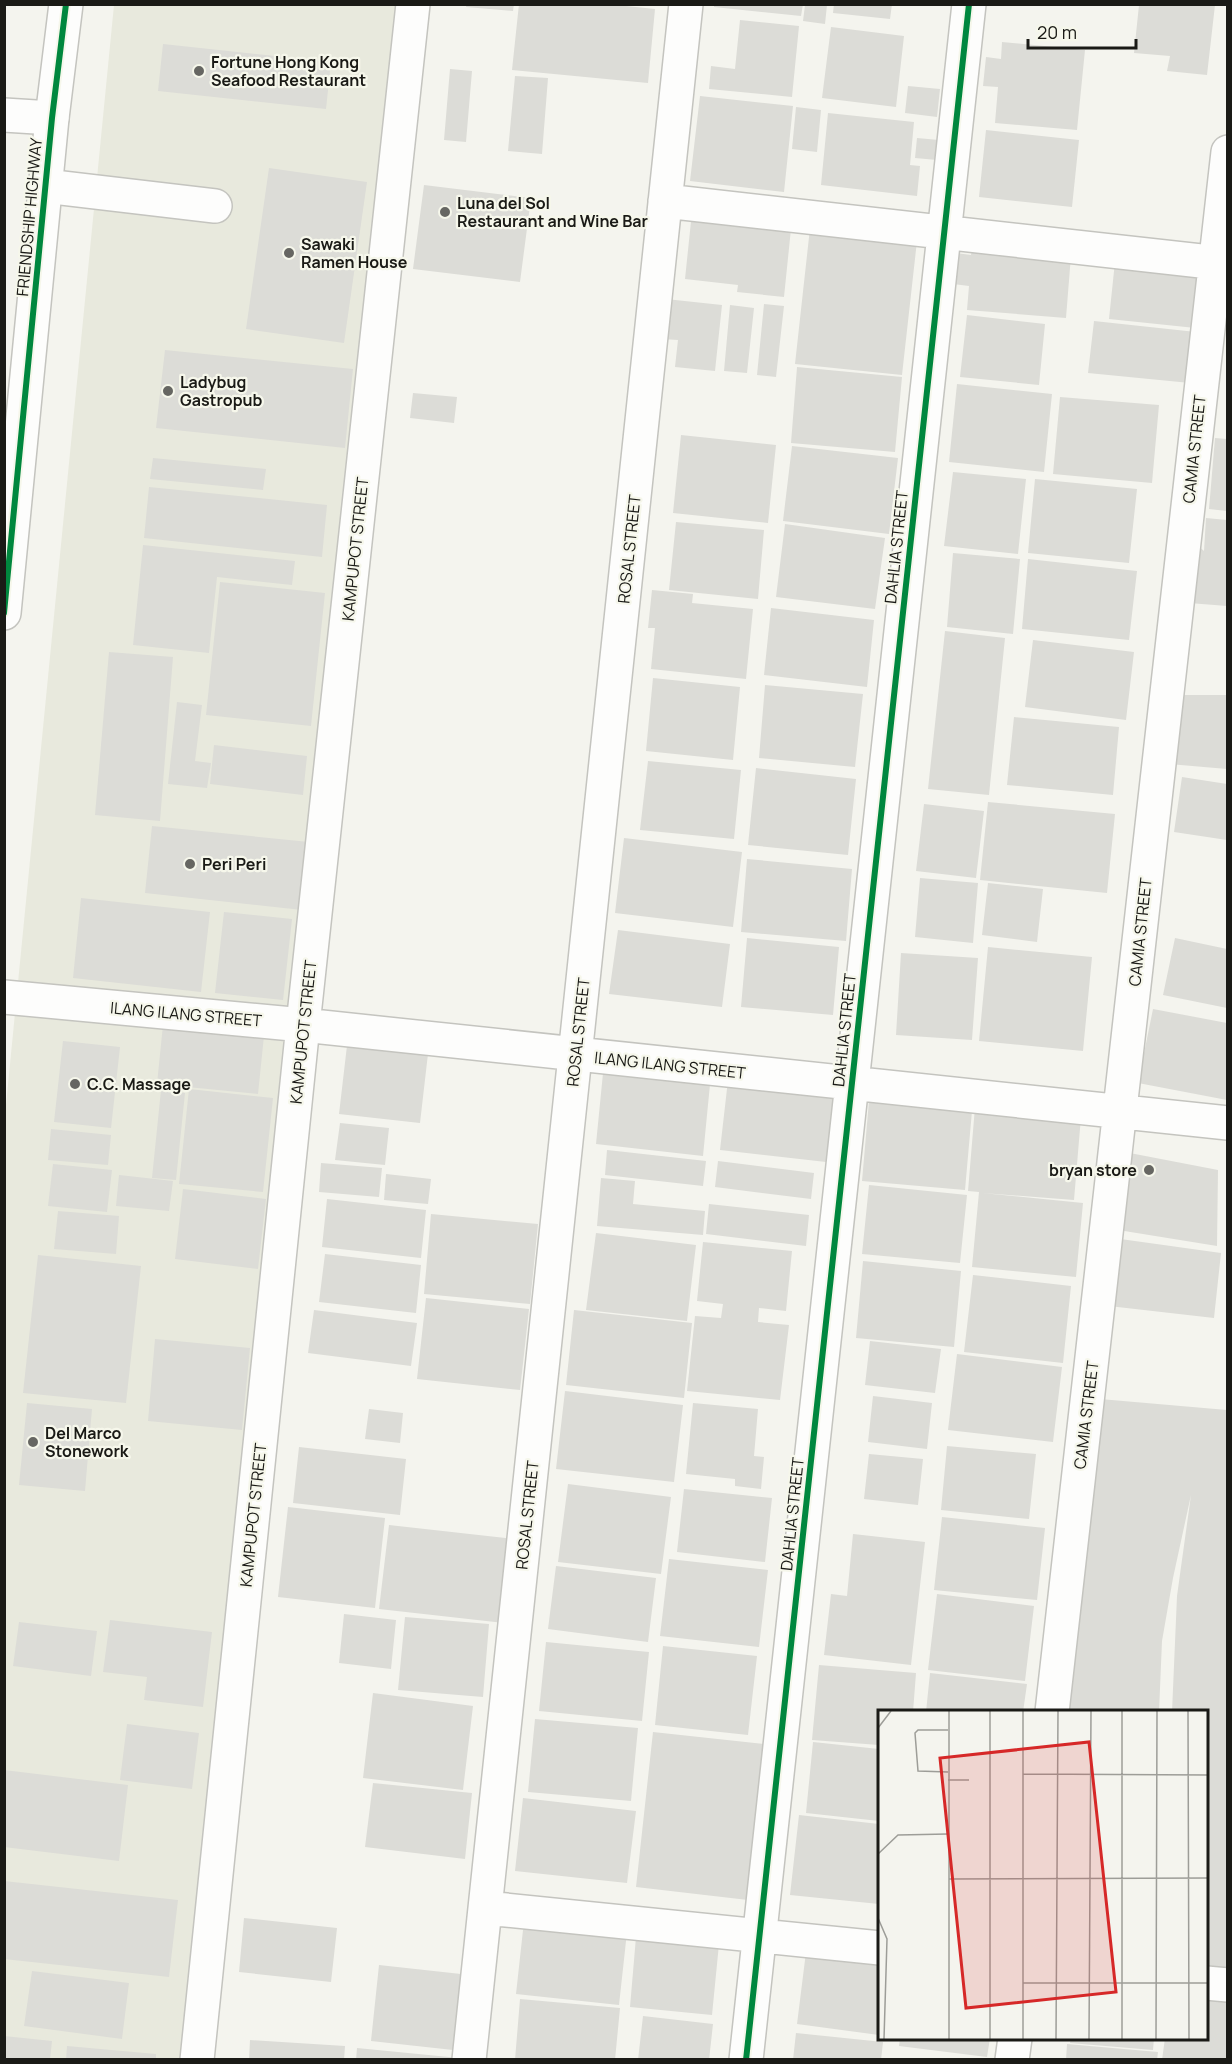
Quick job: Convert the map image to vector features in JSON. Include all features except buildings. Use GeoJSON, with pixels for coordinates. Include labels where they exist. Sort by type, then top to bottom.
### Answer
{"type":"FeatureCollection","features":[{"type":"Feature","properties":{"kind":"street","name":"FRIENDSHIP HIGHWAY"},"geometry":{"type":"LineString","coordinates":[[4,613],[45,186],[66,4]]}},
{"type":"Feature","properties":{"kind":"street","name":"KAMPUPOT STREET"},"geometry":{"type":"LineString","coordinates":[[197,2060],[303,1025],[413,4]]}},
{"type":"Feature","properties":{"kind":"street","name":"ROSAL STREET"},"geometry":{"type":"LineString","coordinates":[[469,2060],[686,4]]}},
{"type":"Feature","properties":{"kind":"street","name":"DAHLIA STREET"},"geometry":{"type":"LineString","coordinates":[[747,2060],[969,4]]}},
{"type":"Feature","properties":{"kind":"street"},"geometry":{"type":"LineString","coordinates":[[4,115],[52,118]]}},
{"type":"Feature","properties":{"kind":"street","name":"CAMIA STREET"},"geometry":{"type":"LineString","coordinates":[[1052,1710],[1120,1112],[1221,263],[1227,152]]}},
{"type":"Feature","properties":{"kind":"street"},"geometry":{"type":"LineString","coordinates":[[45,186],[215,206]]}},
{"type":"Feature","properties":{"kind":"street"},"geometry":{"type":"LineString","coordinates":[[666,201],[1221,263]]}},
{"type":"Feature","properties":{"kind":"street","name":"ILANG ILANG STREET"},"geometry":{"type":"LineString","coordinates":[[4,997],[303,1025],[1227,1123]]}},
{"type":"Feature","properties":{"kind":"street"},"geometry":{"type":"LineString","coordinates":[[486,1908],[878,1948]]}},
{"type":"Feature","properties":{"kind":"street"},"geometry":{"type":"LineString","coordinates":[[1208,1983],[1227,1985]]}},
{"type":"Feature","properties":{"kind":"street"},"geometry":{"type":"LineString","coordinates":[[1012,2060],[1015,2040]]}},
{"type":"Feature","properties":{"kind":"shaded area"},"geometry":{"type":"Polygon","coordinates":[[[114,5],[407,5],[186,2059],[5,2060],[5,1115],[114,5]]]}},
{"type":"Feature","properties":{"kind":"cycle path"},"geometry":{"type":"LineString","coordinates":[[4,613],[52,118],[66,4]]}},
{"type":"Feature","properties":{"kind":"cycle path"},"geometry":{"type":"LineString","coordinates":[[746,2060],[969,4]]}},
{"type":"Feature","properties":{"kind":"place","name":"Fortune Hong Kong Seafood Restaurant"},"geometry":{"type":"Point","coordinates":[199,71]}},
{"type":"Feature","properties":{"kind":"place","name":"Luna del Sol Restaurant and Wine Bar"},"geometry":{"type":"Point","coordinates":[445,212]}},
{"type":"Feature","properties":{"kind":"place","name":"Sawaki Ramen House"},"geometry":{"type":"Point","coordinates":[289,253]}},
{"type":"Feature","properties":{"kind":"place","name":"Ladybug Gastropub"},"geometry":{"type":"Point","coordinates":[168,391]}},
{"type":"Feature","properties":{"kind":"place","name":"Peri Peri"},"geometry":{"type":"Point","coordinates":[190,864]}},
{"type":"Feature","properties":{"kind":"place","name":"C.C. Massage"},"geometry":{"type":"Point","coordinates":[75,1084]}},
{"type":"Feature","properties":{"kind":"place","name":"bryan store"},"geometry":{"type":"Point","coordinates":[1149,1170]}},
{"type":"Feature","properties":{"kind":"place","name":"Del Marco Stonework"},"geometry":{"type":"Point","coordinates":[33,1442]}}]}
